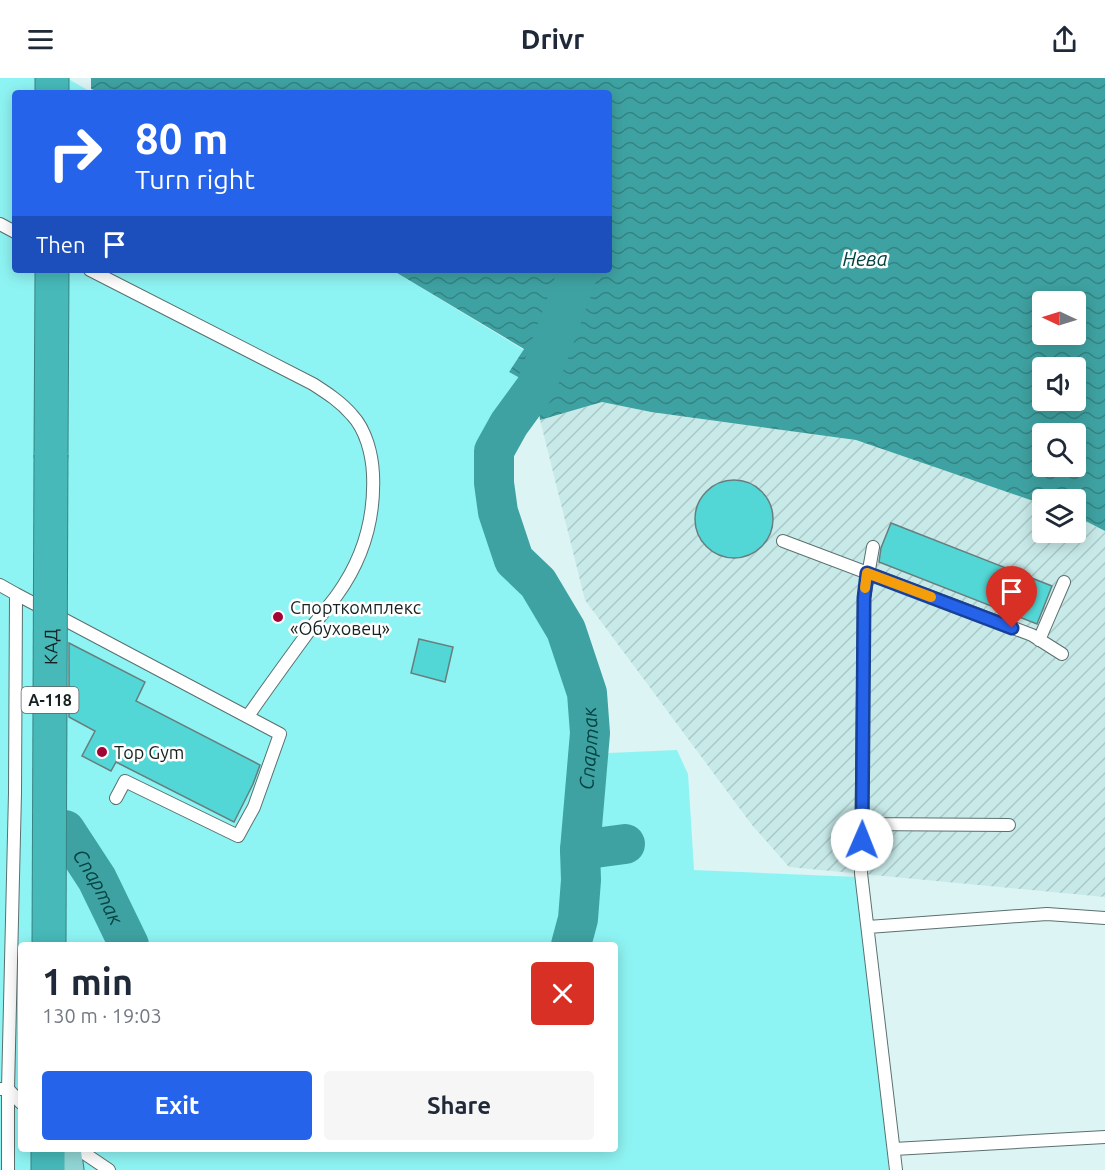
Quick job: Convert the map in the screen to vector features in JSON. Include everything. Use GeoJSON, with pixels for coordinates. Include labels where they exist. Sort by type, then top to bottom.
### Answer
{"type":"FeatureCollection","features":[{"type":"Feature","properties":{"kind":"highway","name":"КАД"},"geometry":{"type":"LineString","coordinates":[[49,942],[52,273]]}},
{"type":"Feature","properties":{"kind":"highway"},"geometry":{"type":"LineString","coordinates":[[48,1152],[48,1170]]}},
{"type":"Feature","properties":{"kind":"main road"},"geometry":{"type":"LineString","coordinates":[[64,1152],[67,1170]]}},
{"type":"Feature","properties":{"kind":"lane"},"geometry":{"type":"LineString","coordinates":[[96,273],[313,384],[336,399],[354,416],[365,436],[372,462],[373,488],[367,538],[357,562],[339,593],[312,626],[248,716]]}},
{"type":"Feature","properties":{"kind":"lane"},"geometry":{"type":"LineString","coordinates":[[783,541],[1039,640],[1062,654]]}},
{"type":"Feature","properties":{"kind":"lane"},"geometry":{"type":"LineString","coordinates":[[873,547],[864,598],[861,873],[896,1170]]}},
{"type":"Feature","properties":{"kind":"lane"},"geometry":{"type":"LineString","coordinates":[[1039,640],[1064,582]]}},
{"type":"Feature","properties":{"kind":"lane"},"geometry":{"type":"LineString","coordinates":[[0,585],[280,734],[254,807],[238,836],[125,781],[117,798]]}},
{"type":"Feature","properties":{"kind":"lane"},"geometry":{"type":"LineString","coordinates":[[8,1170],[4,1089],[15,793],[16,594]]}},
{"type":"Feature","properties":{"kind":"lane"},"geometry":{"type":"LineString","coordinates":[[862,824],[1009,825]]}},
{"type":"Feature","properties":{"kind":"lane"},"geometry":{"type":"LineString","coordinates":[[868,927],[1047,914],[1105,918]]}},
{"type":"Feature","properties":{"kind":"lane"},"geometry":{"type":"LineString","coordinates":[[4,1089],[18,1101]]}},
{"type":"Feature","properties":{"kind":"lane"},"geometry":{"type":"LineString","coordinates":[[894,1149],[1105,1137]]}},
{"type":"Feature","properties":{"kind":"lane"},"geometry":{"type":"LineString","coordinates":[[82,1152],[109,1170]]}},
{"type":"Feature","properties":{"kind":"shaded area","name":"Спорткомплекс «Обуховец»"},"geometry":{"type":"Polygon","coordinates":[[[0,78],[72,78],[94,90],[12,90],[12,273],[397,273],[524,350],[509,372],[529,383],[516,414],[507,447],[505,468],[507,489],[524,549],[580,668],[586,696],[585,754],[677,750],[688,774],[694,870],[858,877],[889,1170],[0,1170],[0,78]]]}},
{"type":"Feature","properties":{"kind":"shaded area"},"geometry":{"type":"Polygon","coordinates":[[[602,402],[651,412],[856,440],[1032,501],[1032,543],[1086,543],[1086,521],[1105,531],[1105,897],[789,867],[752,825],[585,600],[540,420],[602,402]]]}},
{"type":"Feature","properties":{"kind":"water","name":"Нева"},"geometry":{"type":"Polygon","coordinates":[[[72,78],[1105,78],[1105,531],[1086,521],[1086,489],[1032,489],[1032,501],[856,440],[651,412],[602,402],[540,420],[536,387],[509,372],[524,349],[397,273],[612,273],[612,90],[94,90],[72,78]]]}},
{"type":"Feature","properties":{"kind":"pier"},"geometry":{"type":"Polygon","coordinates":[[[69,78],[91,78],[91,90],[88,90],[69,78]]]}},
{"type":"Feature","properties":{"kind":"building"},"geometry":{"type":"Polygon","coordinates":[[[734,480],[749,483],[762,491],[770,504],[773,519],[770,534],[762,547],[749,555],[734,558],[719,555],[706,547],[698,534],[695,519],[698,504],[706,491],[719,483],[734,480]]]}},
{"type":"Feature","properties":{"kind":"building"},"geometry":{"type":"Polygon","coordinates":[[[891,523],[1052,586],[1037,624],[879,562],[881,548],[891,523]]]}},
{"type":"Feature","properties":{"kind":"building"},"geometry":{"type":"Polygon","coordinates":[[[419,639],[453,647],[445,682],[411,673],[419,639]]]}},
{"type":"Feature","properties":{"kind":"building"},"geometry":{"type":"Polygon","coordinates":[[[69,643],[145,682],[136,701],[260,765],[234,822],[116,762],[111,771],[82,756],[95,731],[69,717],[69,643]]]}},
{"type":"Feature","properties":{"kind":"waterway","name":"Спартак"},"geometry":{"type":"LineString","coordinates":[[572,942],[578,919],[581,880],[580,850],[590,733],[587,693],[566,630],[538,583],[514,560],[498,512],[494,483],[494,451],[509,424],[536,387],[578,273]]}},
{"type":"Feature","properties":{"kind":"waterway","name":"Спартак"},"geometry":{"type":"LineString","coordinates":[[65,830],[97,879],[128,942]]}},
{"type":"Feature","properties":{"kind":"waterway"},"geometry":{"type":"LineString","coordinates":[[580,850],[625,844]]}},
{"type":"Feature","properties":{"kind":"slow traffic"},"geometry":{"type":"LineString","coordinates":[[865,588],[867,573],[931,597]]}},
{"type":"Feature","properties":{"kind":"place","name":"Спорткомплекс «Обуховец»"},"geometry":{"type":"Point","coordinates":[278,617]}},
{"type":"Feature","properties":{"kind":"place","name":"Top Gym"},"geometry":{"type":"Point","coordinates":[102,752]}},
{"type":"Feature","properties":{"kind":"route"},"geometry":{"type":"LineString","coordinates":[[862,840],[864,598],[867,573],[1012,628]]}}]}
